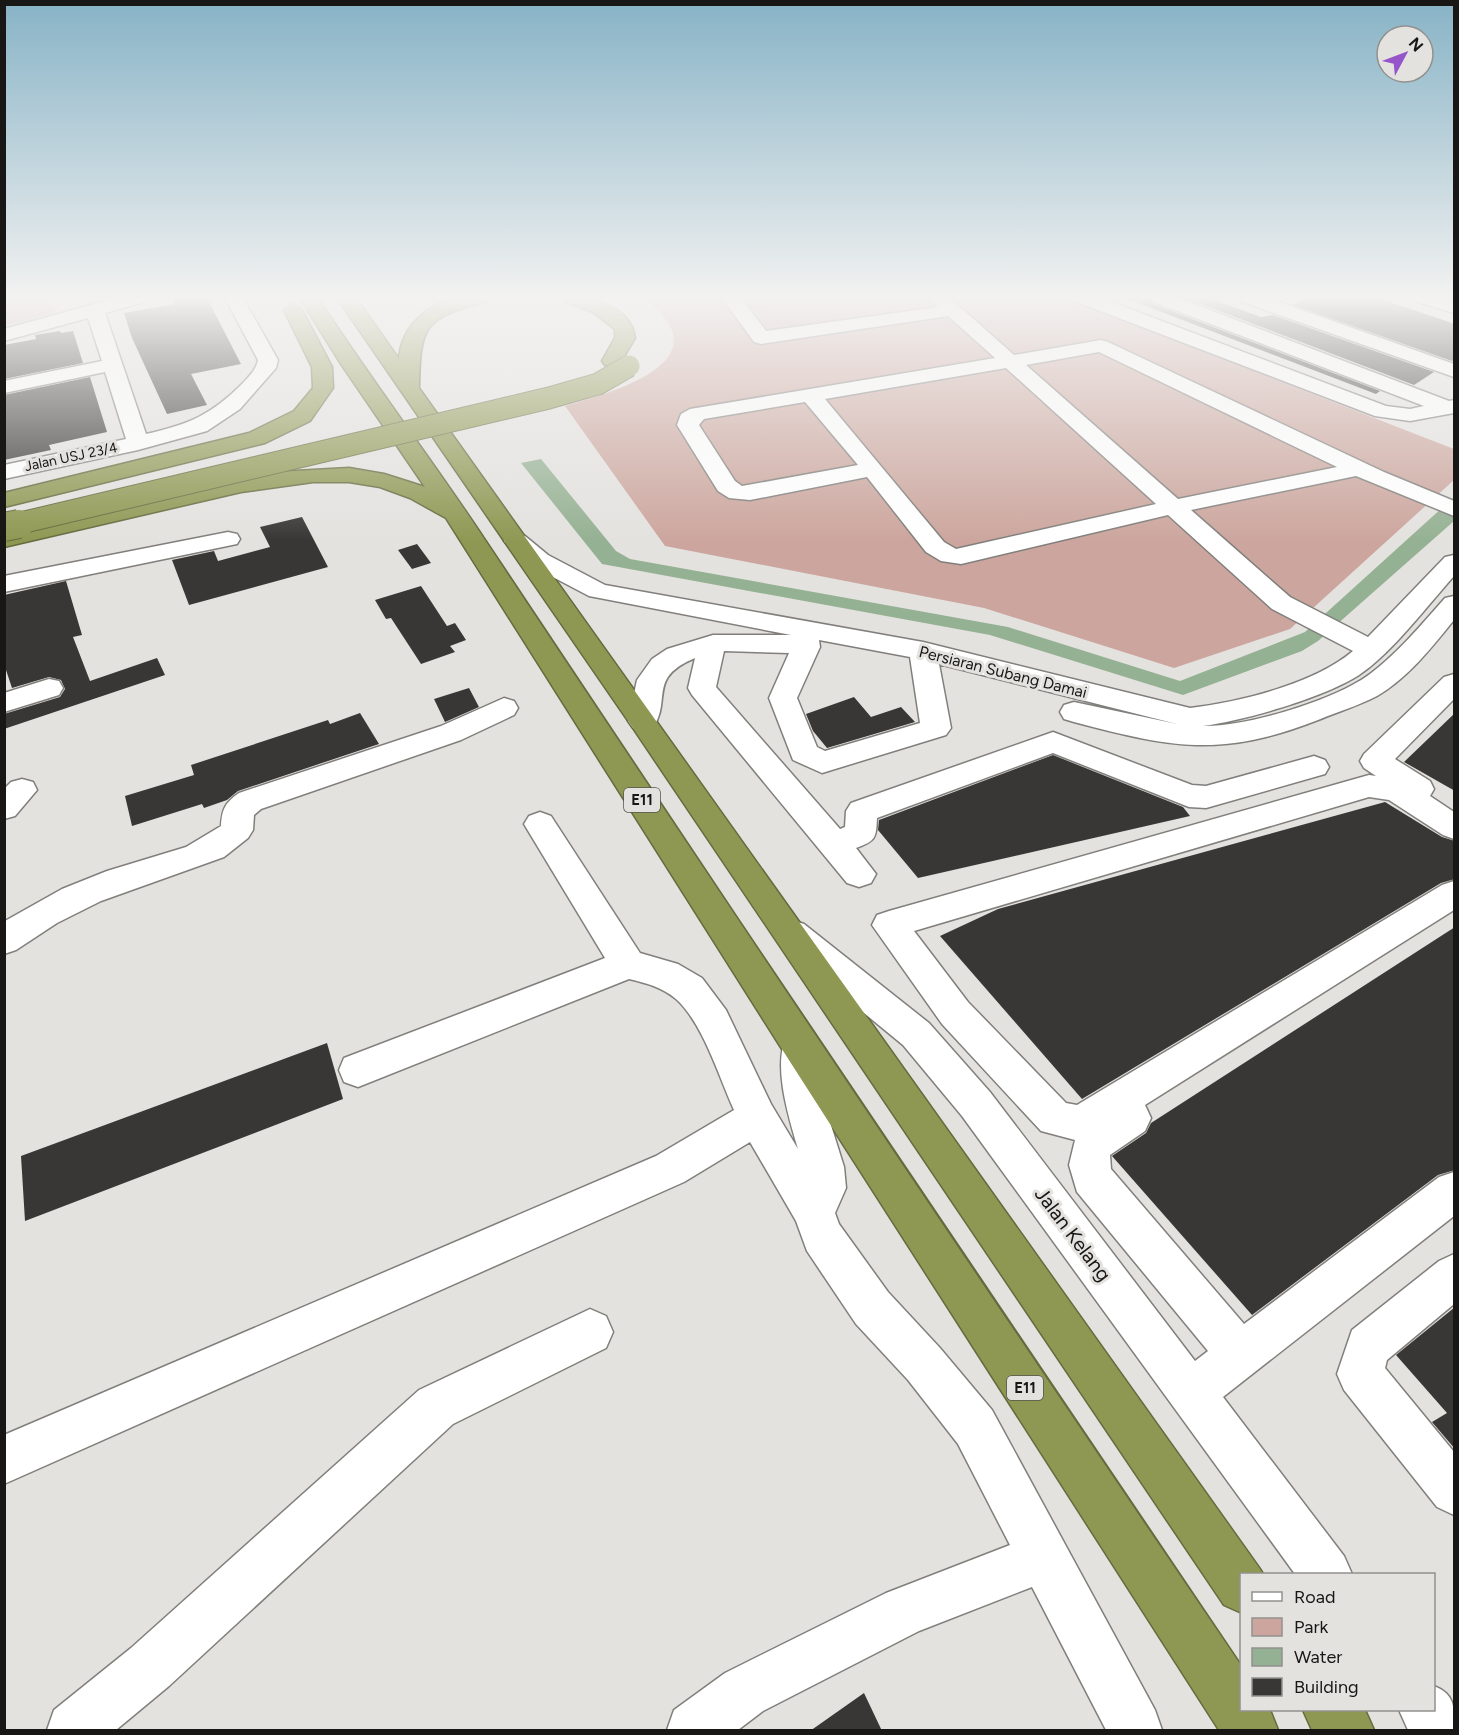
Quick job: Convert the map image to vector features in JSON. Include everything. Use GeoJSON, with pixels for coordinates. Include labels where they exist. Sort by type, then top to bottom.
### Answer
{"type":"FeatureCollection","features":[{"type":"Feature","properties":{"kind":"highway"},"geometry":{"type":"LineString","coordinates":[[4,500],[246,441],[281,428],[302,416],[315,403],[323,388],[323,379]]}},
{"type":"Feature","properties":{"kind":"highway","name":"E11"},"geometry":{"type":"LineString","coordinates":[[361,379],[457,516],[800,1046],[1251,1731]]}},
{"type":"Feature","properties":{"kind":"highway","name":"E11"},"geometry":{"type":"LineString","coordinates":[[401,379],[643,721],[783,927],[1240,1584]]}},
{"type":"Feature","properties":{"kind":"highway"},"geometry":{"type":"LineString","coordinates":[[409,379],[409,390]]}},
{"type":"Feature","properties":{"kind":"highway"},"geometry":{"type":"LineString","coordinates":[[4,514],[579,379]]}},
{"type":"Feature","properties":{"kind":"highway"},"geometry":{"type":"LineString","coordinates":[[4,527],[558,396],[598,384],[604,379]]}},
{"type":"Feature","properties":{"kind":"highway"},"geometry":{"type":"LineString","coordinates":[[4,540],[242,484],[299,474],[327,474],[383,482],[435,500],[457,516]]}},
{"type":"Feature","properties":{"kind":"highway"},"geometry":{"type":"LineString","coordinates":[[1331,1711],[1346,1731]]}},
{"type":"Feature","properties":{"kind":"street"},"geometry":{"type":"LineString","coordinates":[[4,387],[43,379]]}},
{"type":"Feature","properties":{"kind":"street"},"geometry":{"type":"LineString","coordinates":[[116,379],[138,443]]}},
{"type":"Feature","properties":{"kind":"street","name":"Jalan USJ 23/4"},"geometry":{"type":"LineString","coordinates":[[4,472],[187,430],[228,412],[257,379]]}},
{"type":"Feature","properties":{"kind":"street"},"geometry":{"type":"LineString","coordinates":[[873,469],[750,493],[737,493],[726,486],[688,425],[689,419],[698,414],[904,379]]}},
{"type":"Feature","properties":{"kind":"street"},"geometry":{"type":"LineString","coordinates":[[1030,379],[1281,603],[1308,619],[1372,649]]}},
{"type":"Feature","properties":{"kind":"street"},"geometry":{"type":"LineString","coordinates":[[1171,379],[1359,469],[1455,509]]}},
{"type":"Feature","properties":{"kind":"street"},"geometry":{"type":"LineString","coordinates":[[1294,379],[1382,412],[1410,415],[1452,407]]}},
{"type":"Feature","properties":{"kind":"street"},"geometry":{"type":"LineString","coordinates":[[1377,379],[1452,407]]}},
{"type":"Feature","properties":{"kind":"street"},"geometry":{"type":"LineString","coordinates":[[810,395],[873,469],[935,548],[950,556],[972,555],[1173,507],[1359,469]]}},
{"type":"Feature","properties":{"kind":"street"},"geometry":{"type":"LineString","coordinates":[[4,584],[228,539]]}},
{"type":"Feature","properties":{"kind":"street","name":"Persiaran Subang Damai"},"geometry":{"type":"LineString","coordinates":[[516,541],[539,560],[598,591],[1190,718],[1236,712],[1329,679],[1350,668],[1372,649],[1455,562]]}},
{"type":"Feature","properties":{"kind":"street","name":"Persiaran Subang Damai"},"geometry":{"type":"LineString","coordinates":[[924,661],[1133,728],[1170,735],[1207,738],[1258,730],[1356,695],[1379,681],[1401,663],[1455,604]]}},
{"type":"Feature","properties":{"kind":"street"},"geometry":{"type":"LineString","coordinates":[[805,637],[783,698],[804,753],[822,763],[936,728],[924,661]]}},
{"type":"Feature","properties":{"kind":"street","name":"Persiaran Subang Damai"},"geometry":{"type":"LineString","coordinates":[[643,721],[651,680],[677,655],[712,644],[805,637]]}},
{"type":"Feature","properties":{"kind":"street"},"geometry":{"type":"LineString","coordinates":[[712,644],[702,688],[858,874]]}},
{"type":"Feature","properties":{"kind":"street"},"geometry":{"type":"LineString","coordinates":[[1455,683],[1375,761],[1395,776],[1455,809]]}},
{"type":"Feature","properties":{"kind":"street"},"geometry":{"type":"LineString","coordinates":[[4,703],[49,688]]}},
{"type":"Feature","properties":{"kind":"street"},"geometry":{"type":"LineString","coordinates":[[4,940],[19,929],[77,898],[119,880],[168,865],[226,842],[237,830],[238,810],[250,801],[451,733],[504,708]]}},
{"type":"Feature","properties":{"kind":"street"},"geometry":{"type":"LineString","coordinates":[[1118,767],[1133,728]]}},
{"type":"Feature","properties":{"kind":"street"},"geometry":{"type":"LineString","coordinates":[[1150,780],[1170,735]]}},
{"type":"Feature","properties":{"kind":"street"},"geometry":{"type":"LineString","coordinates":[[833,844],[860,834],[862,811],[1053,742],[1188,796],[1206,797],[1314,767]]}},
{"type":"Feature","properties":{"kind":"street"},"geometry":{"type":"LineString","coordinates":[[1455,827],[1397,790],[1369,786],[889,925],[956,1013],[1055,1118],[1077,1123],[1089,1119],[1455,894]]}},
{"type":"Feature","properties":{"kind":"street"},"geometry":{"type":"LineString","coordinates":[[540,824],[628,964]]}},
{"type":"Feature","properties":{"kind":"street"},"geometry":{"type":"LineString","coordinates":[[1241,1355],[1092,1178],[1088,1164],[1089,1149],[1098,1138],[1455,916]]}},
{"type":"Feature","properties":{"kind":"street","name":"Jalan Kelang"},"geometry":{"type":"LineString","coordinates":[[783,927],[916,1034],[976,1104],[1325,1573]]}},
{"type":"Feature","properties":{"kind":"street"},"geometry":{"type":"LineString","coordinates":[[358,1070],[628,964],[665,974],[689,989],[713,1021],[757,1117],[814,1213],[822,1236],[872,1308],[924,1364],[975,1427],[1135,1731]]}},
{"type":"Feature","properties":{"kind":"street"},"geometry":{"type":"LineString","coordinates":[[916,1034],[956,1013]]}},
{"type":"Feature","properties":{"kind":"street"},"geometry":{"type":"LineString","coordinates":[[800,1046],[805,1106],[824,1167],[825,1188],[814,1213]]}},
{"type":"Feature","properties":{"kind":"street"},"geometry":{"type":"LineString","coordinates":[[4,1460],[670,1169],[757,1117]]}},
{"type":"Feature","properties":{"kind":"street"},"geometry":{"type":"LineString","coordinates":[[1191,1393],[1455,1191]]}},
{"type":"Feature","properties":{"kind":"street"},"geometry":{"type":"LineString","coordinates":[[1455,1276],[1368,1346],[1360,1374],[1455,1490]]}},
{"type":"Feature","properties":{"kind":"street"},"geometry":{"type":"LineString","coordinates":[[74,1731],[150,1667],[436,1407],[590,1332]]}},
{"type":"Feature","properties":{"kind":"street"},"geometry":{"type":"LineString","coordinates":[[694,1731],[744,1692],[904,1611],[1042,1558]]}},
{"type":"Feature","properties":{"kind":"street"},"geometry":{"type":"LineString","coordinates":[[1427,1711],[1442,1731]]}},
{"type":"Feature","properties":{"kind":"green space"},"geometry":{"type":"Polygon","coordinates":[[[639,379],[1274,379],[1454,449],[1454,480],[1290,629],[1174,668],[984,608],[665,546],[565,406],[639,379]]]}},
{"type":"Feature","properties":{"kind":"water"},"geometry":{"type":"Polygon","coordinates":[[[541,459],[616,551],[630,559],[1008,627],[1180,681],[1305,632],[1454,497],[1454,521],[1318,641],[1302,651],[1183,695],[990,635],[602,564],[521,463],[541,459]]]}},
{"type":"Feature","properties":{"kind":"building"},"geometry":{"type":"Polygon","coordinates":[[[81,379],[91,379],[107,432],[49,445],[51,450],[4,460],[4,395],[81,379]]]}},
{"type":"Feature","properties":{"kind":"building"},"geometry":{"type":"Polygon","coordinates":[[[151,379],[194,379],[207,405],[167,414],[151,379]]]}},
{"type":"Feature","properties":{"kind":"building"},"geometry":{"type":"Polygon","coordinates":[[[1337,379],[1349,379],[1380,391],[1376,394],[1337,379]]]}},
{"type":"Feature","properties":{"kind":"building"},"geometry":{"type":"Polygon","coordinates":[[[1398,379],[1423,379],[1414,385],[1398,379]]]}},
{"type":"Feature","properties":{"kind":"building"},"geometry":{"type":"Polygon","coordinates":[[[302,517],[328,567],[189,605],[172,560],[214,551],[218,561],[270,547],[260,527],[302,517]]]}},
{"type":"Feature","properties":{"kind":"building"},"geometry":{"type":"Polygon","coordinates":[[[417,544],[431,563],[412,569],[398,550],[417,544]]]}},
{"type":"Feature","properties":{"kind":"building"},"geometry":{"type":"Polygon","coordinates":[[[66,581],[82,635],[73,637],[90,681],[157,658],[165,675],[4,729],[4,714],[60,697],[65,689],[61,680],[49,677],[12,688],[4,664],[4,595],[66,581]]]}},
{"type":"Feature","properties":{"kind":"building"},"geometry":{"type":"Polygon","coordinates":[[[421,586],[447,626],[455,623],[466,640],[450,646],[455,652],[421,664],[391,618],[386,619],[375,600],[421,586]]]}},
{"type":"Feature","properties":{"kind":"building"},"geometry":{"type":"Polygon","coordinates":[[[469,688],[479,707],[445,722],[434,699],[469,688]]]}},
{"type":"Feature","properties":{"kind":"building"},"geometry":{"type":"Polygon","coordinates":[[[854,697],[871,717],[901,707],[915,722],[827,748],[813,731],[806,714],[854,697]]]}},
{"type":"Feature","properties":{"kind":"building"},"geometry":{"type":"Polygon","coordinates":[[[360,713],[379,744],[238,791],[227,800],[204,808],[202,804],[132,826],[125,796],[194,775],[191,765],[328,720],[330,724],[360,713]]]}},
{"type":"Feature","properties":{"kind":"building"},"geometry":{"type":"Polygon","coordinates":[[[1455,713],[1455,791],[1404,762],[1455,713]]]}},
{"type":"Feature","properties":{"kind":"building"},"geometry":{"type":"Polygon","coordinates":[[[1053,755],[1183,807],[1190,816],[918,878],[878,830],[879,820],[1053,755]]]}},
{"type":"Feature","properties":{"kind":"building"},"geometry":{"type":"Polygon","coordinates":[[[1385,802],[1442,837],[1455,841],[1455,879],[1441,883],[1082,1099],[940,936],[998,909],[1385,802]]]}},
{"type":"Feature","properties":{"kind":"building"},"geometry":{"type":"Polygon","coordinates":[[[1455,927],[1455,1170],[1438,1175],[1252,1315],[1112,1156],[1146,1133],[1151,1123],[1455,927]]]}},
{"type":"Feature","properties":{"kind":"building"},"geometry":{"type":"Polygon","coordinates":[[[327,1043],[343,1099],[25,1221],[21,1156],[327,1043]]]}},
{"type":"Feature","properties":{"kind":"building"},"geometry":{"type":"Polygon","coordinates":[[[1455,1307],[1455,1449],[1432,1422],[1447,1413],[1396,1355],[1455,1307]]]}},
{"type":"Feature","properties":{"kind":"building"},"geometry":{"type":"Polygon","coordinates":[[[864,1693],[882,1731],[810,1731],[864,1693]]]}}]}
